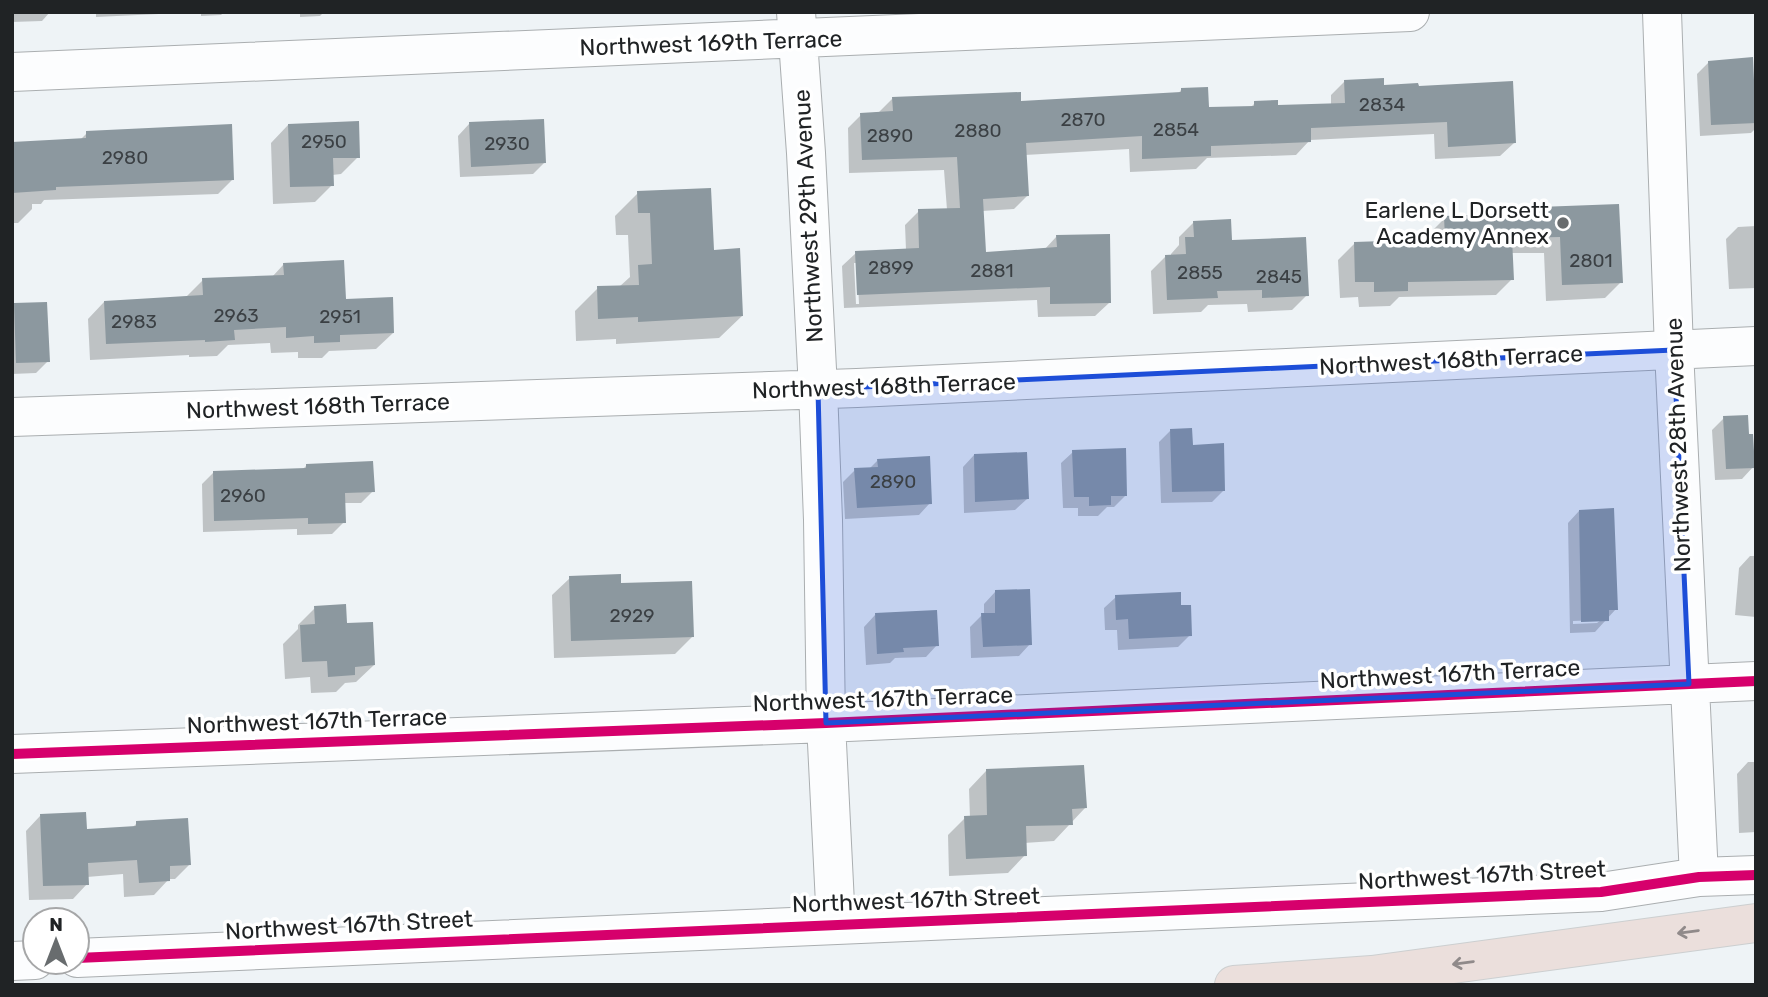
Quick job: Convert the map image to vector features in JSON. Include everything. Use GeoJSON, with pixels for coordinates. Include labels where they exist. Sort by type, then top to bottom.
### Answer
{"type":"FeatureCollection","features":[{"type":"Feature","properties":{"kind":"highway"},"geometry":{"type":"LineString","coordinates":[[1234,985],[1372,975],[1756,923]]}},
{"type":"Feature","properties":{"kind":"street","name":"Northwest 169th Terrace"},"geometry":{"type":"LineString","coordinates":[[12,72],[797,26],[1410,12]]}},
{"type":"Feature","properties":{"kind":"street","name":"Northwest 28th Avenue"},"geometry":{"type":"LineString","coordinates":[[1662,12],[1674,350],[1699,877]]}},
{"type":"Feature","properties":{"kind":"street","name":"Northwest 29th Avenue"},"geometry":{"type":"LineString","coordinates":[[797,26],[818,389],[826,723],[836,925]]}},
{"type":"Feature","properties":{"kind":"street","name":"Northwest 168th Terrace"},"geometry":{"type":"LineString","coordinates":[[12,417],[818,389],[1756,346]]}},
{"type":"Feature","properties":{"kind":"street","name":"Northwest 167th Terrace"},"geometry":{"type":"LineString","coordinates":[[12,754],[826,723],[1756,681]]}},
{"type":"Feature","properties":{"kind":"street","name":"Northwest 167th Street"},"geometry":{"type":"LineString","coordinates":[[91,957],[1601,892],[1699,877],[1756,875]]}},
{"type":"Feature","properties":{"kind":"highlighted area"},"geometry":{"type":"Polygon","coordinates":[[[1674,350],[1689,684],[826,723],[818,389],[1674,350]]]}},
{"type":"Feature","properties":{"kind":"building"},"geometry":{"type":"Polygon","coordinates":[[[1753,57],[1756,123],[1711,125],[1708,61],[1753,57]]]}},
{"type":"Feature","properties":{"kind":"building"},"geometry":{"type":"Polygon","coordinates":[[[1384,78],[1384,85],[1418,83],[1419,86],[1513,81],[1516,143],[1448,147],[1447,122],[1311,128],[1311,142],[1211,146],[1211,156],[1142,159],[1142,136],[1026,143],[1029,196],[983,199],[986,252],[1057,247],[1056,235],[1110,234],[1111,303],[1050,304],[1050,287],[857,295],[855,251],[919,248],[918,209],[960,208],[957,157],[862,160],[860,113],[893,111],[892,97],[1021,92],[1021,101],[1181,92],[1181,88],[1208,87],[1209,107],[1254,106],[1254,101],[1278,100],[1278,105],[1345,103],[1344,80],[1384,78]]]}},
{"type":"Feature","properties":{"kind":"building"},"geometry":{"type":"Polygon","coordinates":[[[544,119],[546,163],[471,167],[469,122],[544,119]]]}},
{"type":"Feature","properties":{"kind":"building"},"geometry":{"type":"Polygon","coordinates":[[[359,121],[360,158],[333,158],[334,186],[290,187],[288,124],[359,121]]]}},
{"type":"Feature","properties":{"kind":"building"},"geometry":{"type":"Polygon","coordinates":[[[232,124],[234,180],[56,187],[56,190],[12,193],[12,142],[86,138],[86,131],[232,124]]]}},
{"type":"Feature","properties":{"kind":"building"},"geometry":{"type":"Polygon","coordinates":[[[711,188],[714,250],[740,248],[743,316],[638,322],[638,317],[598,319],[597,286],[639,285],[638,265],[652,264],[650,213],[638,213],[637,191],[711,188]]]}},
{"type":"Feature","properties":{"kind":"building"},"geometry":{"type":"Polygon","coordinates":[[[1619,204],[1623,283],[1562,285],[1560,237],[1512,238],[1514,280],[1408,282],[1408,291],[1374,292],[1374,282],[1355,282],[1354,242],[1445,239],[1444,216],[1539,212],[1539,207],[1619,204]]]}},
{"type":"Feature","properties":{"kind":"building"},"geometry":{"type":"Polygon","coordinates":[[[1231,219],[1232,240],[1306,237],[1309,296],[1262,298],[1262,290],[1217,291],[1218,298],[1167,300],[1165,255],[1186,254],[1185,237],[1194,237],[1193,221],[1231,219]]]}},
{"type":"Feature","properties":{"kind":"building"},"geometry":{"type":"Polygon","coordinates":[[[344,260],[346,299],[393,297],[394,333],[340,335],[340,342],[314,343],[314,336],[286,338],[286,327],[234,330],[235,340],[106,344],[104,301],[203,295],[202,278],[284,275],[283,263],[344,260]]]}},
{"type":"Feature","properties":{"kind":"building"},"geometry":{"type":"Polygon","coordinates":[[[47,302],[50,362],[16,363],[14,303],[47,302]]]}},
{"type":"Feature","properties":{"kind":"building"},"geometry":{"type":"Polygon","coordinates":[[[1748,415],[1749,434],[1753,434],[1755,468],[1726,469],[1723,416],[1748,415]]]}},
{"type":"Feature","properties":{"kind":"building"},"geometry":{"type":"Polygon","coordinates":[[[1192,428],[1193,445],[1224,443],[1225,491],[1172,492],[1170,429],[1192,428]]]}},
{"type":"Feature","properties":{"kind":"building"},"geometry":{"type":"Polygon","coordinates":[[[1126,448],[1127,496],[1111,496],[1111,505],[1089,506],[1089,497],[1074,497],[1072,450],[1126,448]]]}},
{"type":"Feature","properties":{"kind":"building"},"geometry":{"type":"Polygon","coordinates":[[[1027,452],[1029,499],[975,502],[974,454],[1027,452]]]}},
{"type":"Feature","properties":{"kind":"building"},"geometry":{"type":"Polygon","coordinates":[[[930,456],[932,504],[857,508],[854,468],[878,467],[877,459],[930,456]]]}},
{"type":"Feature","properties":{"kind":"building"},"geometry":{"type":"Polygon","coordinates":[[[373,461],[375,492],[345,493],[346,523],[308,524],[308,518],[214,521],[213,471],[306,468],[306,464],[373,461]]]}},
{"type":"Feature","properties":{"kind":"building"},"geometry":{"type":"Polygon","coordinates":[[[1614,508],[1618,610],[1609,610],[1609,621],[1581,622],[1579,510],[1614,508]]]}},
{"type":"Feature","properties":{"kind":"building"},"geometry":{"type":"Polygon","coordinates":[[[621,574],[621,583],[692,581],[694,637],[571,641],[569,576],[621,574]]]}},
{"type":"Feature","properties":{"kind":"building"},"geometry":{"type":"Polygon","coordinates":[[[1030,589],[1032,645],[983,647],[981,613],[995,613],[995,590],[1030,589]]]}},
{"type":"Feature","properties":{"kind":"building"},"geometry":{"type":"Polygon","coordinates":[[[1181,592],[1181,605],[1191,605],[1192,636],[1129,639],[1128,619],[1116,620],[1115,595],[1181,592]]]}},
{"type":"Feature","properties":{"kind":"building"},"geometry":{"type":"Polygon","coordinates":[[[346,604],[347,623],[373,622],[375,665],[355,667],[355,675],[328,677],[327,661],[302,662],[300,625],[315,624],[314,606],[346,604]]]}},
{"type":"Feature","properties":{"kind":"building"},"geometry":{"type":"Polygon","coordinates":[[[937,610],[939,646],[903,648],[904,652],[877,654],[875,613],[937,610]]]}},
{"type":"Feature","properties":{"kind":"building"},"geometry":{"type":"Polygon","coordinates":[[[1084,765],[1087,808],[1072,809],[1073,825],[1026,826],[1027,856],[966,859],[964,816],[987,815],[986,769],[1084,765]]]}},
{"type":"Feature","properties":{"kind":"building"},"geometry":{"type":"Polygon","coordinates":[[[86,812],[87,829],[136,826],[136,821],[188,818],[191,865],[170,866],[170,881],[139,883],[137,860],[88,863],[89,885],[43,886],[40,814],[86,812]]]}},
{"type":"Feature","properties":{"kind":"cycle path"},"geometry":{"type":"LineString","coordinates":[[12,754],[826,723],[1756,681]]}},
{"type":"Feature","properties":{"kind":"cycle path"},"geometry":{"type":"LineString","coordinates":[[91,957],[1601,892],[1699,877],[1756,875]]}},
{"type":"Feature","properties":{"kind":"place","name":"Earlene L Dorsett Academy Annex"},"geometry":{"type":"Point","coordinates":[1563,223]}}]}
